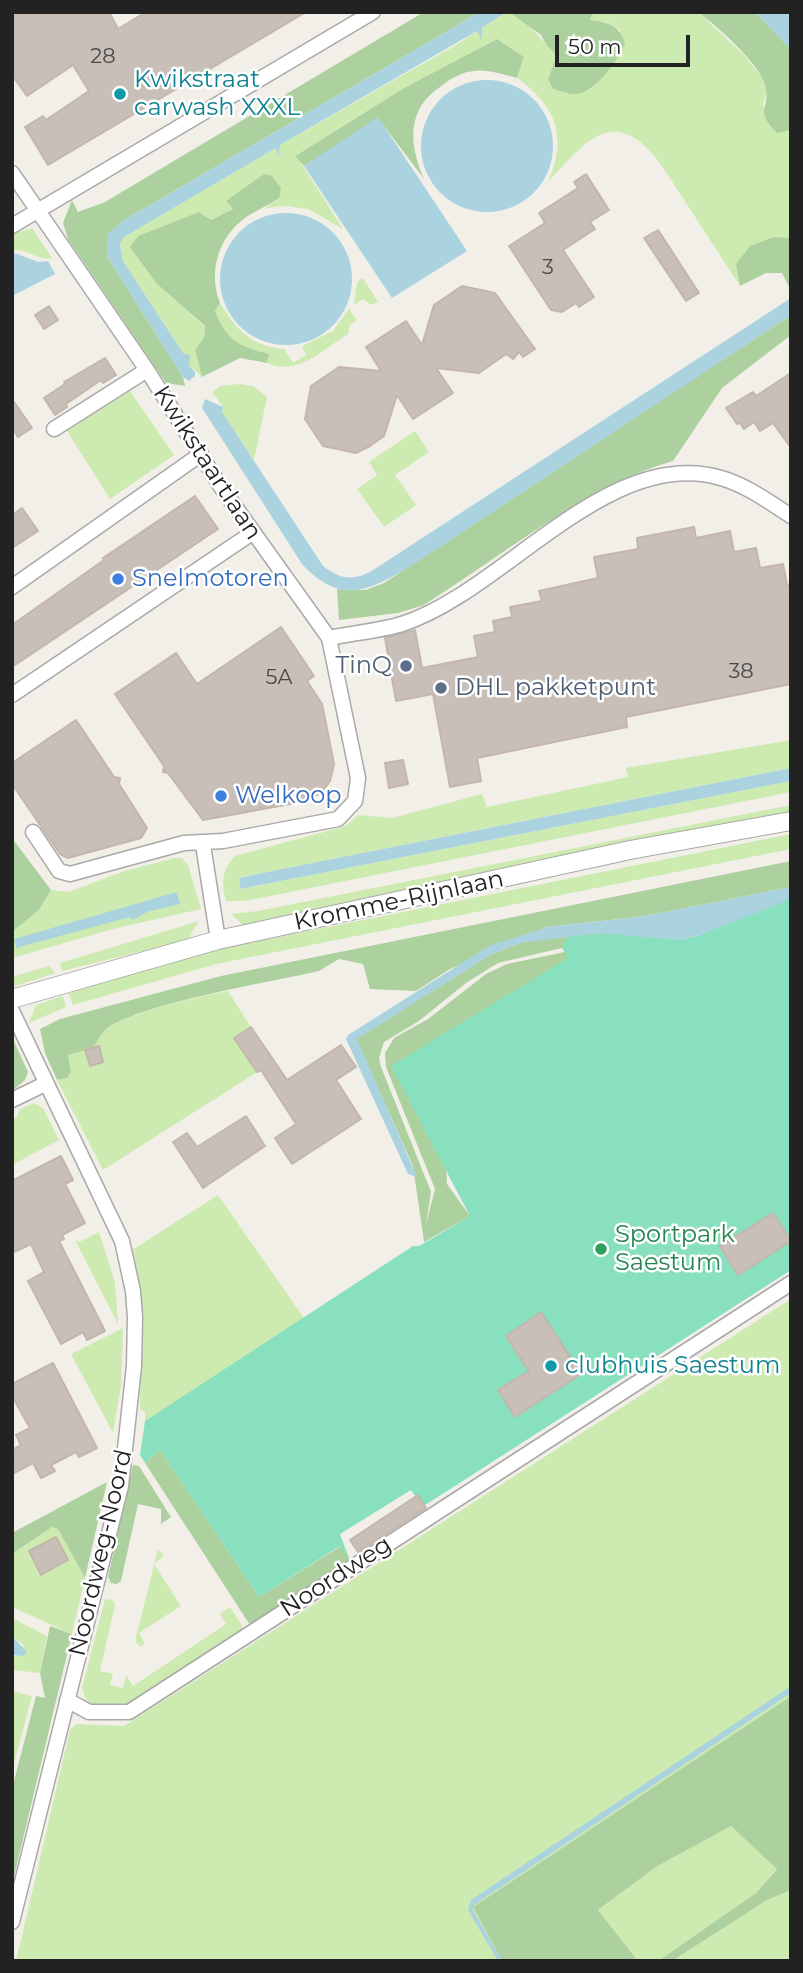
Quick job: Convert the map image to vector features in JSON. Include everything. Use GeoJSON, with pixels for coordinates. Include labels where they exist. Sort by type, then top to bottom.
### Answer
{"type":"FeatureCollection","features":[{"type":"Feature","properties":{"kind":"street"},"geometry":{"type":"LineString","coordinates":[[12,226],[373,12]]}},
{"type":"Feature","properties":{"kind":"street","name":"Kwikstaartlaan"},"geometry":{"type":"LineString","coordinates":[[12,173],[146,370],[252,533],[329,638]]}},
{"type":"Feature","properties":{"kind":"street"},"geometry":{"type":"LineString","coordinates":[[54,429],[146,370]]}},
{"type":"Feature","properties":{"kind":"street"},"geometry":{"type":"LineString","coordinates":[[12,587],[201,454]]}},
{"type":"Feature","properties":{"kind":"street"},"geometry":{"type":"LineString","coordinates":[[33,832],[59,871],[70,874],[184,843],[203,845],[326,822],[344,815],[355,801],[358,778],[329,638],[403,624],[457,596],[611,492],[645,479],[684,473],[721,478],[762,497],[791,516]]}},
{"type":"Feature","properties":{"kind":"street"},"geometry":{"type":"LineString","coordinates":[[12,695],[252,533]]}},
{"type":"Feature","properties":{"kind":"street","name":"Kromme-Rijnlaan"},"geometry":{"type":"LineString","coordinates":[[12,999],[218,940],[631,850],[791,821]]}},
{"type":"Feature","properties":{"kind":"street"},"geometry":{"type":"LineString","coordinates":[[203,845],[218,940]]}},
{"type":"Feature","properties":{"kind":"street","name":"Noordweg-Noord"},"geometry":{"type":"LineString","coordinates":[[12,1011],[122,1241],[133,1291],[134,1366],[121,1486],[67,1700]]}},
{"type":"Feature","properties":{"kind":"street"},"geometry":{"type":"LineString","coordinates":[[12,1100],[46,1084]]}},
{"type":"Feature","properties":{"kind":"street","name":"Noordweg"},"geometry":{"type":"LineString","coordinates":[[67,1700],[89,1712],[128,1712],[791,1283]]}},
{"type":"Feature","properties":{"kind":"street"},"geometry":{"type":"LineString","coordinates":[[12,1922],[67,1700]]}},
{"type":"Feature","properties":{"kind":"green space"},"geometry":{"type":"Polygon","coordinates":[[[424,12],[480,12],[123,221],[109,234],[107,256],[183,377],[185,386],[166,383],[68,239],[63,223],[72,200],[78,212],[105,202],[424,12]]]}},
{"type":"Feature","properties":{"kind":"green space"},"geometry":{"type":"Polygon","coordinates":[[[507,12],[528,25],[557,55],[548,79],[621,31],[607,22],[590,20],[593,12],[698,12],[744,55],[763,79],[767,91],[763,104],[777,132],[791,130],[791,238],[774,237],[737,264],[740,286],[662,166],[646,147],[630,136],[616,132],[603,134],[590,141],[548,182],[557,150],[555,123],[541,100],[517,78],[524,57],[497,39],[404,88],[296,155],[343,229],[308,209],[287,206],[265,208],[279,198],[226,200],[233,209],[211,220],[199,212],[157,284],[205,327],[204,337],[195,350],[202,377],[189,365],[189,355],[183,353],[123,261],[120,244],[124,237],[276,148],[279,159],[280,145],[456,45],[507,12]]]}},
{"type":"Feature","properties":{"kind":"green space"},"geometry":{"type":"Polygon","coordinates":[[[509,12],[593,12],[590,20],[612,26],[620,32],[625,43],[613,64],[595,85],[578,94],[563,92],[553,89],[548,79],[557,55],[547,46],[541,35],[509,12]]]}},
{"type":"Feature","properties":{"kind":"green space"},"geometry":{"type":"Polygon","coordinates":[[[698,12],[755,12],[791,49],[791,130],[777,133],[770,126],[764,111],[766,89],[757,69],[727,36],[698,12]]]}},
{"type":"Feature","properties":{"kind":"green space"},"geometry":{"type":"Polygon","coordinates":[[[497,39],[524,57],[517,78],[485,71],[465,73],[444,84],[421,106],[416,117],[414,141],[424,179],[378,118],[304,166],[295,156],[404,88],[497,39]]]}},
{"type":"Feature","properties":{"kind":"green space"},"geometry":{"type":"Polygon","coordinates":[[[264,174],[272,176],[281,188],[279,198],[245,218],[228,235],[218,256],[215,279],[220,303],[215,311],[224,330],[236,341],[269,354],[267,363],[240,358],[202,377],[195,350],[204,337],[205,326],[157,284],[130,247],[138,236],[199,212],[211,220],[233,209],[226,201],[264,174]]]}},
{"type":"Feature","properties":{"kind":"green space"},"geometry":{"type":"Polygon","coordinates":[[[32,228],[52,258],[12,251],[12,234],[32,228]]]}},
{"type":"Feature","properties":{"kind":"green space"},"geometry":{"type":"Polygon","coordinates":[[[774,237],[791,238],[791,291],[782,273],[766,273],[740,286],[736,264],[750,246],[774,237]]]}},
{"type":"Feature","properties":{"kind":"green space"},"geometry":{"type":"Polygon","coordinates":[[[363,278],[378,302],[371,305],[363,299],[354,305],[357,282],[363,278]]]}},
{"type":"Feature","properties":{"kind":"green space"},"geometry":{"type":"Polygon","coordinates":[[[220,303],[246,335],[262,344],[284,349],[293,363],[306,355],[302,346],[333,331],[349,309],[357,320],[350,325],[348,334],[309,359],[299,364],[278,366],[267,363],[269,354],[242,345],[229,336],[215,311],[220,303]]]}},
{"type":"Feature","properties":{"kind":"green space"},"geometry":{"type":"Polygon","coordinates":[[[791,315],[791,335],[722,388],[673,461],[641,472],[577,504],[424,605],[398,613],[339,620],[337,589],[366,590],[384,583],[791,315]]]}},
{"type":"Feature","properties":{"kind":"green space"},"geometry":{"type":"Polygon","coordinates":[[[220,386],[253,386],[267,397],[254,460],[221,412],[223,407],[212,392],[220,386]]]}},
{"type":"Feature","properties":{"kind":"green space"},"geometry":{"type":"Polygon","coordinates":[[[130,391],[174,455],[110,499],[67,431],[130,391]]]}},
{"type":"Feature","properties":{"kind":"green space"},"geometry":{"type":"Polygon","coordinates":[[[415,431],[429,452],[395,475],[416,505],[384,527],[357,489],[377,475],[369,462],[415,431]]]}},
{"type":"Feature","properties":{"kind":"green space"},"geometry":{"type":"Polygon","coordinates":[[[791,740],[791,768],[239,878],[240,889],[791,781],[791,792],[245,901],[226,901],[224,877],[227,866],[235,856],[346,826],[358,815],[392,818],[482,794],[487,807],[628,777],[626,768],[791,740]]]}},
{"type":"Feature","properties":{"kind":"green space"},"geometry":{"type":"Polygon","coordinates":[[[791,805],[791,817],[244,926],[231,914],[258,911],[791,805]]]}},
{"type":"Feature","properties":{"kind":"green space"},"geometry":{"type":"Polygon","coordinates":[[[791,834],[791,849],[216,964],[73,1005],[69,994],[100,980],[229,947],[791,834]]]}},
{"type":"Feature","properties":{"kind":"green space"},"geometry":{"type":"Polygon","coordinates":[[[12,838],[51,890],[39,910],[12,932],[12,838]]]}},
{"type":"Feature","properties":{"kind":"green space"},"geometry":{"type":"Polygon","coordinates":[[[182,858],[188,865],[201,909],[113,929],[12,958],[12,932],[39,910],[51,890],[69,892],[124,871],[182,858]]]}},
{"type":"Feature","properties":{"kind":"green space"},"geometry":{"type":"Polygon","coordinates":[[[791,861],[791,887],[646,916],[547,927],[450,969],[416,991],[370,989],[363,964],[339,959],[319,971],[173,1003],[120,1021],[105,1030],[93,1048],[68,1055],[71,1072],[67,1078],[57,1080],[45,1053],[40,1029],[60,1019],[221,976],[791,861]]]}},
{"type":"Feature","properties":{"kind":"green space"},"geometry":{"type":"Polygon","coordinates":[[[791,897],[791,906],[562,948],[498,963],[466,983],[419,1021],[384,1042],[379,1058],[381,1067],[431,1192],[426,1224],[435,1189],[386,1067],[385,1053],[394,1038],[428,1019],[486,974],[507,964],[598,945],[440,1037],[447,1184],[470,1216],[424,1242],[413,1166],[356,1039],[490,955],[520,943],[781,903],[791,897]]]}},
{"type":"Feature","properties":{"kind":"green space","name":"Sportpark Saestum"},"geometry":{"type":"Polygon","coordinates":[[[791,897],[791,1270],[430,1502],[423,1506],[411,1490],[340,1534],[350,1561],[340,1546],[259,1597],[160,1450],[145,1463],[140,1455],[145,1421],[413,1246],[419,1246],[470,1216],[391,1066],[568,958],[562,948],[568,936],[612,933],[679,940],[700,935],[791,897]]]}},
{"type":"Feature","properties":{"kind":"green space"},"geometry":{"type":"Polygon","coordinates":[[[199,921],[190,935],[191,939],[62,971],[60,963],[199,921]]]}},
{"type":"Feature","properties":{"kind":"green space"},"geometry":{"type":"Polygon","coordinates":[[[49,966],[56,973],[12,987],[12,977],[49,966]]]}},
{"type":"Feature","properties":{"kind":"green space"},"geometry":{"type":"Polygon","coordinates":[[[228,991],[273,1062],[103,1170],[57,1080],[67,1078],[68,1055],[95,1046],[103,1032],[126,1019],[228,991]]]}},
{"type":"Feature","properties":{"kind":"green space"},"geometry":{"type":"Polygon","coordinates":[[[63,996],[66,1007],[29,1023],[36,1005],[63,996]]]}},
{"type":"Feature","properties":{"kind":"green space"},"geometry":{"type":"Polygon","coordinates":[[[12,1037],[28,1072],[25,1080],[12,1091],[12,1037]]]}},
{"type":"Feature","properties":{"kind":"green space"},"geometry":{"type":"Polygon","coordinates":[[[34,1103],[43,1108],[59,1140],[12,1165],[12,1120],[17,1117],[20,1109],[34,1103]]]}},
{"type":"Feature","properties":{"kind":"green space"},"geometry":{"type":"Polygon","coordinates":[[[218,1195],[304,1318],[145,1421],[145,1411],[140,1410],[141,1301],[132,1250],[218,1195]]]}},
{"type":"Feature","properties":{"kind":"green space"},"geometry":{"type":"Polygon","coordinates":[[[99,1232],[115,1283],[118,1324],[75,1240],[79,1242],[99,1232]]]}},
{"type":"Feature","properties":{"kind":"green space"},"geometry":{"type":"Polygon","coordinates":[[[791,1299],[791,1696],[473,1907],[502,1961],[16,1961],[70,1730],[76,1724],[124,1726],[791,1299]]]}},
{"type":"Feature","properties":{"kind":"green space"},"geometry":{"type":"Polygon","coordinates":[[[123,1328],[121,1386],[113,1433],[71,1354],[123,1328]]]}},
{"type":"Feature","properties":{"kind":"green space"},"geometry":{"type":"Polygon","coordinates":[[[160,1450],[259,1597],[341,1546],[350,1561],[250,1625],[145,1463],[160,1450]]]}},
{"type":"Feature","properties":{"kind":"green space"},"geometry":{"type":"Polygon","coordinates":[[[133,1465],[139,1466],[171,1517],[161,1524],[161,1509],[138,1504],[121,1581],[117,1584],[111,1583],[108,1577],[133,1465]]]}},
{"type":"Feature","properties":{"kind":"green space"},"geometry":{"type":"Polygon","coordinates":[[[107,1482],[85,1578],[58,1529],[52,1527],[12,1554],[12,1533],[107,1482]]]}},
{"type":"Feature","properties":{"kind":"green space"},"geometry":{"type":"Polygon","coordinates":[[[52,1527],[58,1529],[85,1578],[72,1634],[12,1607],[12,1554],[52,1527]]]}},
{"type":"Feature","properties":{"kind":"green space"},"geometry":{"type":"Polygon","coordinates":[[[158,1549],[164,1556],[154,1564],[158,1549]]]}},
{"type":"Feature","properties":{"kind":"green space"},"geometry":{"type":"Polygon","coordinates":[[[154,1564],[181,1606],[139,1633],[145,1644],[140,1647],[135,1641],[154,1564]]]}},
{"type":"Feature","properties":{"kind":"green space"},"geometry":{"type":"Polygon","coordinates":[[[105,1599],[112,1600],[115,1605],[100,1671],[113,1674],[110,1685],[123,1688],[126,1675],[133,1686],[226,1624],[220,1614],[230,1607],[244,1629],[130,1705],[93,1706],[85,1698],[82,1688],[105,1599]]]}},
{"type":"Feature","properties":{"kind":"green space"},"geometry":{"type":"Polygon","coordinates":[[[12,1618],[47,1636],[40,1673],[12,1670],[12,1655],[17,1657],[24,1646],[12,1636],[12,1618]]]}},
{"type":"Feature","properties":{"kind":"green space"},"geometry":{"type":"Polygon","coordinates":[[[50,1626],[72,1634],[12,1885],[12,1789],[36,1696],[45,1698],[40,1673],[50,1626]]]}},
{"type":"Feature","properties":{"kind":"green space"},"geometry":{"type":"Polygon","coordinates":[[[12,1691],[32,1696],[12,1771],[12,1691]]]}},
{"type":"Feature","properties":{"kind":"green space"},"geometry":{"type":"Polygon","coordinates":[[[791,1696],[791,1890],[767,1900],[672,1961],[658,1961],[756,1893],[777,1869],[731,1826],[656,1867],[598,1910],[638,1961],[502,1961],[473,1907],[791,1696]]]}},
{"type":"Feature","properties":{"kind":"green space"},"geometry":{"type":"Polygon","coordinates":[[[731,1826],[777,1868],[756,1893],[658,1961],[638,1961],[598,1910],[656,1867],[731,1826]]]}},
{"type":"Feature","properties":{"kind":"green space"},"geometry":{"type":"Polygon","coordinates":[[[791,1890],[791,1961],[672,1961],[767,1900],[791,1890]]]}},
{"type":"Feature","properties":{"kind":"water"},"geometry":{"type":"Polygon","coordinates":[[[480,12],[507,12],[482,28],[482,41],[477,31],[280,145],[279,159],[276,148],[124,237],[120,244],[123,261],[183,353],[190,355],[189,365],[195,376],[189,381],[183,377],[107,256],[108,234],[123,221],[480,12]]]}},
{"type":"Feature","properties":{"kind":"water"},"geometry":{"type":"Polygon","coordinates":[[[755,12],[786,12],[791,17],[791,49],[755,12]]]}},
{"type":"Feature","properties":{"kind":"water"},"geometry":{"type":"Polygon","coordinates":[[[487,80],[512,85],[534,99],[548,121],[553,146],[548,171],[534,193],[512,207],[487,212],[462,207],[440,193],[426,171],[421,146],[426,121],[440,99],[462,85],[487,80]]]}},
{"type":"Feature","properties":{"kind":"water"},"geometry":{"type":"Polygon","coordinates":[[[378,117],[467,251],[392,298],[304,166],[378,117]]]}},
{"type":"Feature","properties":{"kind":"water"},"geometry":{"type":"Polygon","coordinates":[[[286,213],[311,218],[333,232],[347,254],[352,279],[347,304],[333,326],[311,340],[286,345],[261,340],[239,326],[225,304],[220,279],[225,254],[239,232],[261,218],[286,213]]]}},
{"type":"Feature","properties":{"kind":"water"},"geometry":{"type":"Polygon","coordinates":[[[15,253],[38,262],[48,261],[55,274],[12,296],[12,255],[15,253]]]}},
{"type":"Feature","properties":{"kind":"water"},"geometry":{"type":"Polygon","coordinates":[[[791,298],[791,315],[417,562],[386,580],[358,590],[331,586],[302,564],[202,408],[205,399],[223,407],[222,412],[323,566],[341,576],[357,577],[370,572],[791,298]]]}},
{"type":"Feature","properties":{"kind":"water"},"geometry":{"type":"Polygon","coordinates":[[[791,768],[791,781],[240,889],[239,878],[791,768]]]}},
{"type":"Feature","properties":{"kind":"water"},"geometry":{"type":"Polygon","coordinates":[[[791,887],[791,897],[781,903],[700,935],[679,940],[601,933],[520,943],[490,955],[357,1039],[417,1177],[408,1174],[346,1039],[348,1035],[489,946],[548,927],[646,916],[791,887]]]}},
{"type":"Feature","properties":{"kind":"water"},"geometry":{"type":"Polygon","coordinates":[[[177,892],[180,904],[147,912],[133,920],[130,917],[16,948],[14,939],[177,892]]]}},
{"type":"Feature","properties":{"kind":"water"},"geometry":{"type":"Polygon","coordinates":[[[12,1636],[27,1652],[23,1656],[12,1655],[12,1636]]]}},
{"type":"Feature","properties":{"kind":"water"},"geometry":{"type":"Polygon","coordinates":[[[791,1686],[791,1693],[474,1905],[473,1910],[502,1961],[498,1961],[468,1910],[471,1900],[791,1686]]]}},
{"type":"Feature","properties":{"kind":"building"},"geometry":{"type":"Polygon","coordinates":[[[12,12],[109,12],[118,29],[146,12],[306,12],[48,165],[25,127],[43,116],[46,120],[89,91],[73,65],[27,96],[12,75],[12,12]]]}},
{"type":"Feature","properties":{"kind":"building"},"geometry":{"type":"Polygon","coordinates":[[[586,174],[609,210],[590,222],[595,229],[563,250],[594,297],[579,307],[576,303],[562,312],[551,310],[509,246],[545,223],[539,213],[578,188],[574,182],[586,174]]]}},
{"type":"Feature","properties":{"kind":"building"},"geometry":{"type":"Polygon","coordinates":[[[658,230],[699,293],[686,301],[644,238],[658,230]]]}},
{"type":"Feature","properties":{"kind":"building"},"geometry":{"type":"Polygon","coordinates":[[[462,286],[495,293],[535,349],[523,357],[519,352],[513,359],[506,354],[479,373],[436,368],[453,393],[413,419],[397,395],[384,436],[370,446],[356,453],[323,446],[305,419],[311,386],[339,367],[381,371],[366,347],[406,321],[422,345],[434,305],[462,286]]]}},
{"type":"Feature","properties":{"kind":"building"},"geometry":{"type":"Polygon","coordinates":[[[49,306],[58,320],[44,329],[35,315],[49,306]]]}},
{"type":"Feature","properties":{"kind":"building"},"geometry":{"type":"Polygon","coordinates":[[[105,358],[116,375],[103,383],[101,380],[55,415],[44,398],[65,384],[64,382],[105,358]]]}},
{"type":"Feature","properties":{"kind":"building"},"geometry":{"type":"Polygon","coordinates":[[[791,373],[791,448],[773,423],[760,431],[754,422],[744,429],[726,408],[753,392],[756,396],[791,373]]]}},
{"type":"Feature","properties":{"kind":"building"},"geometry":{"type":"Polygon","coordinates":[[[12,399],[32,428],[18,437],[12,427],[12,399]]]}},
{"type":"Feature","properties":{"kind":"building"},"geometry":{"type":"Polygon","coordinates":[[[195,496],[218,529],[12,667],[12,625],[104,560],[103,558],[195,496]]]}},
{"type":"Feature","properties":{"kind":"building"},"geometry":{"type":"Polygon","coordinates":[[[22,508],[38,531],[12,548],[12,515],[22,508]]]}},
{"type":"Feature","properties":{"kind":"building"},"geometry":{"type":"Polygon","coordinates":[[[694,527],[696,538],[730,531],[734,552],[756,548],[760,568],[783,564],[787,585],[791,584],[791,684],[626,717],[627,727],[477,758],[481,781],[450,787],[433,694],[396,701],[385,638],[415,630],[422,668],[478,657],[474,636],[495,632],[493,621],[512,617],[510,607],[542,601],[539,591],[598,578],[594,557],[638,549],[637,538],[694,527]]]}},
{"type":"Feature","properties":{"kind":"building"},"geometry":{"type":"Polygon","coordinates":[[[281,627],[314,676],[307,681],[322,704],[334,764],[330,781],[323,791],[307,801],[203,820],[168,773],[163,772],[164,766],[115,694],[176,653],[197,684],[281,627]]]}},
{"type":"Feature","properties":{"kind":"building"},"geometry":{"type":"Polygon","coordinates":[[[76,720],[114,777],[120,778],[119,784],[147,828],[141,838],[68,858],[60,854],[12,784],[12,763],[76,720]]]}},
{"type":"Feature","properties":{"kind":"building"},"geometry":{"type":"Polygon","coordinates":[[[403,760],[408,784],[389,788],[385,763],[403,760]]]}},
{"type":"Feature","properties":{"kind":"building"},"geometry":{"type":"Polygon","coordinates":[[[251,1027],[287,1080],[341,1045],[356,1067],[336,1080],[361,1119],[292,1164],[275,1138],[296,1124],[261,1070],[257,1072],[234,1038],[251,1027]]]}},
{"type":"Feature","properties":{"kind":"building"},"geometry":{"type":"Polygon","coordinates":[[[99,1046],[103,1062],[90,1066],[85,1050],[99,1046]]]}},
{"type":"Feature","properties":{"kind":"building"},"geometry":{"type":"Polygon","coordinates":[[[246,1116],[265,1146],[203,1188],[173,1142],[187,1133],[197,1147],[246,1116]]]}},
{"type":"Feature","properties":{"kind":"building"},"geometry":{"type":"Polygon","coordinates":[[[61,1156],[73,1180],[65,1184],[85,1223],[62,1235],[64,1239],[59,1241],[105,1331],[87,1340],[83,1332],[61,1344],[28,1281],[44,1272],[31,1244],[12,1253],[12,1181],[61,1156]]]}},
{"type":"Feature","properties":{"kind":"building"},"geometry":{"type":"Polygon","coordinates":[[[773,1213],[791,1241],[738,1275],[720,1246],[773,1213]]]}},
{"type":"Feature","properties":{"kind":"building","name":"clubhuis Saestum"},"geometry":{"type":"Polygon","coordinates":[[[541,1312],[581,1374],[515,1417],[498,1390],[529,1371],[506,1336],[541,1312]]]}},
{"type":"Feature","properties":{"kind":"building"},"geometry":{"type":"Polygon","coordinates":[[[53,1363],[97,1448],[79,1457],[76,1452],[51,1465],[55,1471],[41,1478],[33,1463],[12,1474],[12,1450],[21,1445],[16,1435],[30,1428],[12,1396],[12,1384],[53,1363]]]}},
{"type":"Feature","properties":{"kind":"building"},"geometry":{"type":"Polygon","coordinates":[[[418,1495],[426,1508],[358,1552],[350,1540],[418,1495]]]}},
{"type":"Feature","properties":{"kind":"building"},"geometry":{"type":"Polygon","coordinates":[[[56,1537],[68,1560],[41,1575],[29,1551],[56,1537]]]}},
{"type":"Feature","properties":{"kind":"place","name":"Kwikstraat carwash XXXL"},"geometry":{"type":"Point","coordinates":[120,94]}},
{"type":"Feature","properties":{"kind":"place","name":"Snelmotoren"},"geometry":{"type":"Point","coordinates":[118,579]}},
{"type":"Feature","properties":{"kind":"place","name":"TinQ"},"geometry":{"type":"Point","coordinates":[406,666]}},
{"type":"Feature","properties":{"kind":"place","name":"DHL pakketpunt"},"geometry":{"type":"Point","coordinates":[441,688]}},
{"type":"Feature","properties":{"kind":"place","name":"Welkoop"},"geometry":{"type":"Point","coordinates":[221,796]}},
{"type":"Feature","properties":{"kind":"place","name":"Sportpark Saestum"},"geometry":{"type":"Point","coordinates":[601,1249]}},
{"type":"Feature","properties":{"kind":"place","name":"clubhuis Saestum"},"geometry":{"type":"Point","coordinates":[551,1366]}}]}
